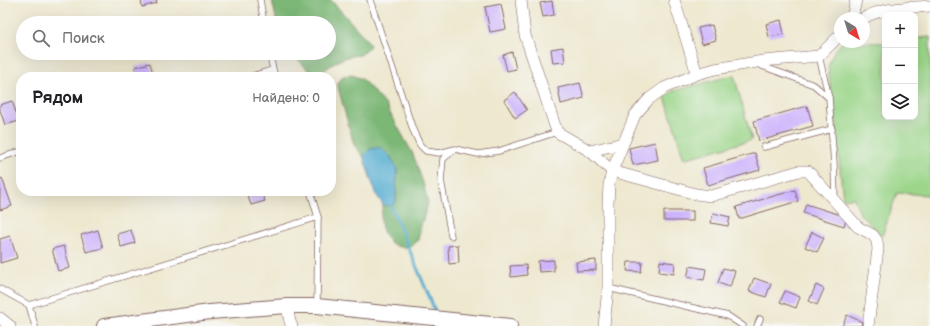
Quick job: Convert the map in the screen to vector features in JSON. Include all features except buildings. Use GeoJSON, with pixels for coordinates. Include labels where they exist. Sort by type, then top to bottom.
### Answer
{"type":"FeatureCollection","features":[{"type":"Feature","properties":{"kind":"street"},"geometry":{"type":"LineString","coordinates":[[521,0],[525,35],[557,132],[590,151],[612,171],[696,194],[711,196],[799,171],[808,171],[858,227],[873,235],[877,241],[878,249],[868,326]]}},
{"type":"Feature","properties":{"kind":"street"},"geometry":{"type":"LineString","coordinates":[[674,0],[697,74]]}},
{"type":"Feature","properties":{"kind":"street"},"geometry":{"type":"LineString","coordinates":[[853,12],[856,0]]}},
{"type":"Feature","properties":{"kind":"street"},"geometry":{"type":"LineString","coordinates":[[870,14],[897,9],[930,6]]}},
{"type":"Feature","properties":{"kind":"street"},"geometry":{"type":"LineString","coordinates":[[604,326],[608,288],[609,185],[612,171],[635,115],[649,99],[664,88],[697,74],[715,69],[757,62],[819,56],[834,41]]}},
{"type":"Feature","properties":{"kind":"street"},"geometry":{"type":"LineString","coordinates":[[590,151],[623,143]]}},
{"type":"Feature","properties":{"kind":"street"},"geometry":{"type":"LineString","coordinates":[[287,306],[292,326]]}},
{"type":"Feature","properties":{"kind":"street"},"geometry":{"type":"LineString","coordinates":[[104,326],[210,312],[287,306],[317,306],[510,326]]}},
{"type":"Feature","properties":{"kind":"street"},"geometry":{"type":"LineString","coordinates":[[0,318],[10,326]]}},
{"type":"Feature","properties":{"kind":"lane"},"geometry":{"type":"LineString","coordinates":[[260,0],[263,16]]}},
{"type":"Feature","properties":{"kind":"lane"},"geometry":{"type":"LineString","coordinates":[[370,0],[413,130],[420,145],[426,151],[439,153],[455,149],[478,154],[499,151],[557,132]]}},
{"type":"Feature","properties":{"kind":"lane"},"geometry":{"type":"LineString","coordinates":[[819,56],[829,98],[835,201]]}},
{"type":"Feature","properties":{"kind":"lane"},"geometry":{"type":"LineString","coordinates":[[265,72],[272,70],[270,60]]}},
{"type":"Feature","properties":{"kind":"lane"},"geometry":{"type":"LineString","coordinates":[[757,62],[762,66],[814,84],[829,98]]}},
{"type":"Feature","properties":{"kind":"lane"},"geometry":{"type":"LineString","coordinates":[[764,147],[832,129]]}},
{"type":"Feature","properties":{"kind":"lane"},"geometry":{"type":"LineString","coordinates":[[451,236],[441,180],[443,159],[455,149]]}},
{"type":"Feature","properties":{"kind":"lane"},"geometry":{"type":"LineString","coordinates":[[0,158],[16,153]]}},
{"type":"Feature","properties":{"kind":"lane"},"geometry":{"type":"LineString","coordinates":[[312,196],[318,217],[317,306]]}},
{"type":"Feature","properties":{"kind":"lane"},"geometry":{"type":"LineString","coordinates":[[29,305],[318,217]]}},
{"type":"Feature","properties":{"kind":"lane"},"geometry":{"type":"LineString","coordinates":[[608,288],[728,316],[743,326]]}},
{"type":"Feature","properties":{"kind":"lane"},"geometry":{"type":"LineString","coordinates":[[0,289],[29,305],[35,326]]}},
{"type":"Feature","properties":{"kind":"lane"},"geometry":{"type":"LineString","coordinates":[[757,326],[760,318]]}},
{"type":"Feature","properties":{"kind":"green space"},"geometry":{"type":"Polygon","coordinates":[[[272,0],[331,0],[367,40],[370,46],[361,55],[339,60],[322,72],[309,71],[298,60],[336,60],[336,16],[275,16],[272,0]]]}},
{"type":"Feature","properties":{"kind":"green space"},"geometry":{"type":"Polygon","coordinates":[[[930,37],[930,191],[928,195],[897,193],[882,236],[860,214],[854,198],[843,199],[828,67],[834,51],[837,48],[870,48],[870,43],[882,43],[882,120],[918,120],[918,38],[930,37]]]}},
{"type":"Feature","properties":{"kind":"green space"},"geometry":{"type":"Polygon","coordinates":[[[352,75],[362,79],[385,104],[413,154],[424,186],[428,203],[418,240],[408,247],[396,246],[392,243],[385,235],[381,224],[383,205],[391,206],[396,202],[397,168],[370,149],[363,156],[354,145],[337,84],[343,76],[352,75]]]}},
{"type":"Feature","properties":{"kind":"green space"},"geometry":{"type":"Polygon","coordinates":[[[734,75],[752,140],[684,159],[665,97],[673,91],[734,75]]]}},
{"type":"Feature","properties":{"kind":"water"},"geometry":{"type":"Polygon","coordinates":[[[380,147],[390,156],[397,168],[396,202],[391,206],[383,205],[376,194],[363,156],[370,149],[380,147]]]}},
{"type":"Feature","properties":{"kind":"waterway"},"geometry":{"type":"LineString","coordinates":[[391,206],[436,313]]}}]}
